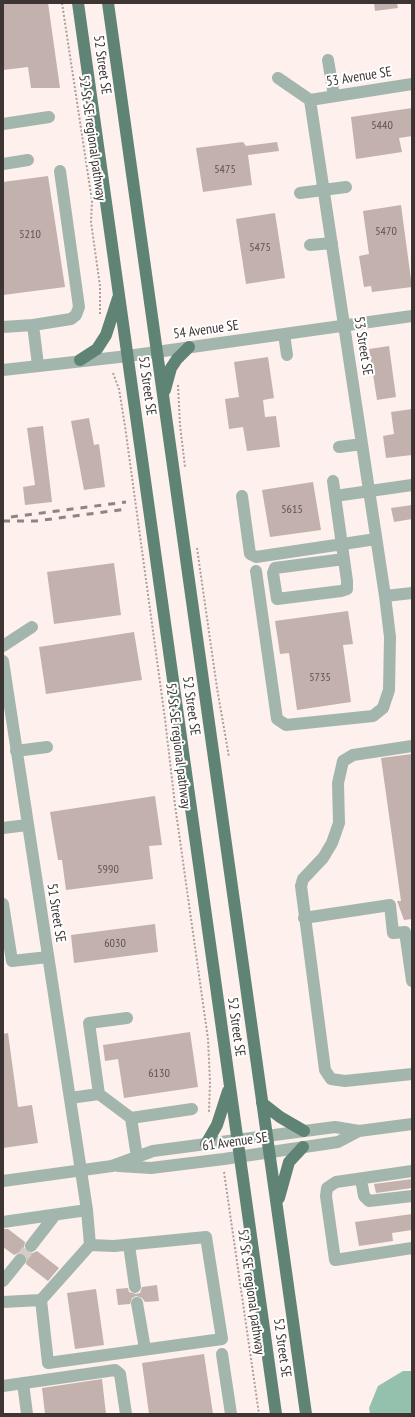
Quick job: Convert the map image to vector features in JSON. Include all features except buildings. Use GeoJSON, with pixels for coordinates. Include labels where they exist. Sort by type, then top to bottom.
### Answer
{"type":"FeatureCollection","features":[{"type":"Feature","properties":{"kind":"main road","name":"52 Street SE"},"geometry":{"type":"LineString","coordinates":[[78,3],[229,1088],[276,1414]]}},
{"type":"Feature","properties":{"kind":"main road","name":"52 Street SE"},"geometry":{"type":"LineString","coordinates":[[108,3],[306,1414]]}},
{"type":"Feature","properties":{"kind":"main road"},"geometry":{"type":"LineString","coordinates":[[80,360],[97,349],[106,335],[119,295]]}},
{"type":"Feature","properties":{"kind":"main road"},"geometry":{"type":"LineString","coordinates":[[163,396],[171,368],[177,359],[189,347]]}},
{"type":"Feature","properties":{"kind":"main road"},"geometry":{"type":"LineString","coordinates":[[206,1144],[217,1125],[229,1088]]}},
{"type":"Feature","properties":{"kind":"main road"},"geometry":{"type":"LineString","coordinates":[[262,1103],[280,1117],[304,1131]]}},
{"type":"Feature","properties":{"kind":"main road"},"geometry":{"type":"LineString","coordinates":[[277,1205],[289,1162],[303,1147]]}},
{"type":"Feature","properties":{"kind":"street"},"geometry":{"type":"LineString","coordinates":[[328,60],[334,96]]}},
{"type":"Feature","properties":{"kind":"street"},"geometry":{"type":"LineString","coordinates":[[278,78],[310,100]]}},
{"type":"Feature","properties":{"kind":"street","name":"53 Avenue SE"},"geometry":{"type":"LineString","coordinates":[[310,100],[412,84]]}},
{"type":"Feature","properties":{"kind":"street","name":"53 Street SE"},"geometry":{"type":"LineString","coordinates":[[256,571],[277,719],[286,725],[373,716],[383,708],[389,690],[390,637],[310,100]]}},
{"type":"Feature","properties":{"kind":"street"},"geometry":{"type":"LineString","coordinates":[[3,124],[49,117]]}},
{"type":"Feature","properties":{"kind":"street"},"geometry":{"type":"LineString","coordinates":[[3,164],[28,160]]}},
{"type":"Feature","properties":{"kind":"street"},"geometry":{"type":"LineString","coordinates":[[3,327],[33,325],[71,319],[76,315],[78,307],[60,171]]}},
{"type":"Feature","properties":{"kind":"street"},"geometry":{"type":"LineString","coordinates":[[300,194],[346,187]]}},
{"type":"Feature","properties":{"kind":"street"},"geometry":{"type":"LineString","coordinates":[[310,245],[332,243]]}},
{"type":"Feature","properties":{"kind":"street","name":"54 Avenue SE"},"geometry":{"type":"LineString","coordinates":[[3,370],[80,360],[128,356],[412,316]]}},
{"type":"Feature","properties":{"kind":"street"},"geometry":{"type":"LineString","coordinates":[[33,325],[38,366]]}},
{"type":"Feature","properties":{"kind":"street"},"geometry":{"type":"LineString","coordinates":[[284,334],[287,355]]}},
{"type":"Feature","properties":{"kind":"street"},"geometry":{"type":"LineString","coordinates":[[338,447],[362,444]]}},
{"type":"Feature","properties":{"kind":"street"},"geometry":{"type":"LineString","coordinates":[[333,481],[336,496],[344,559],[347,589],[277,599],[272,573],[275,568],[344,559]]}},
{"type":"Feature","properties":{"kind":"street"},"geometry":{"type":"LineString","coordinates":[[336,496],[412,485]]}},
{"type":"Feature","properties":{"kind":"street"},"geometry":{"type":"LineString","coordinates":[[242,496],[250,554],[256,557],[376,539]]}},
{"type":"Feature","properties":{"kind":"street"},"geometry":{"type":"LineString","coordinates":[[385,596],[412,593]]}},
{"type":"Feature","properties":{"kind":"street"},"geometry":{"type":"LineString","coordinates":[[3,646],[32,627]]}},
{"type":"Feature","properties":{"kind":"street","name":"51 Street SE"},"geometry":{"type":"LineString","coordinates":[[3,661],[7,710],[16,751],[70,1098],[87,1210],[90,1245]]}},
{"type":"Feature","properties":{"kind":"street"},"geometry":{"type":"LineString","coordinates":[[412,746],[353,755],[343,761],[338,783],[339,823],[332,843],[323,858],[303,879],[301,886],[325,1070],[331,1079],[345,1081],[412,1074]]}},
{"type":"Feature","properties":{"kind":"street"},"geometry":{"type":"LineString","coordinates":[[16,751],[47,747]]}},
{"type":"Feature","properties":{"kind":"street"},"geometry":{"type":"LineString","coordinates":[[3,828],[27,825]]}},
{"type":"Feature","properties":{"kind":"street"},"geometry":{"type":"LineString","coordinates":[[3,904],[12,961],[48,957]]}},
{"type":"Feature","properties":{"kind":"street"},"geometry":{"type":"LineString","coordinates":[[304,918],[390,905],[394,933],[405,932],[412,981]]}},
{"type":"Feature","properties":{"kind":"street"},"geometry":{"type":"LineString","coordinates":[[99,1094],[89,1023],[127,1018]]}},
{"type":"Feature","properties":{"kind":"street"},"geometry":{"type":"LineString","coordinates":[[70,1098],[99,1094],[131,1118],[137,1157]]}},
{"type":"Feature","properties":{"kind":"street"},"geometry":{"type":"LineString","coordinates":[[131,1118],[192,1109]]}},
{"type":"Feature","properties":{"kind":"street","name":"61 Avenue SE"},"geometry":{"type":"LineString","coordinates":[[112,1166],[153,1151],[335,1127],[359,1131],[412,1124]]}},
{"type":"Feature","properties":{"kind":"street","name":"61 Avenue SE"},"geometry":{"type":"LineString","coordinates":[[3,1181],[112,1166],[151,1168],[240,1157],[338,1142],[359,1131]]}},
{"type":"Feature","properties":{"kind":"street"},"geometry":{"type":"LineString","coordinates":[[412,1172],[336,1182],[331,1185],[326,1192],[335,1260],[412,1248]]}},
{"type":"Feature","properties":{"kind":"street"},"geometry":{"type":"LineString","coordinates":[[361,1179],[364,1196],[369,1202],[412,1196]]}},
{"type":"Feature","properties":{"kind":"street"},"geometry":{"type":"LineString","coordinates":[[3,1222],[87,1210]]}},
{"type":"Feature","properties":{"kind":"street"},"geometry":{"type":"LineString","coordinates":[[30,1246],[55,1215]]}},
{"type":"Feature","properties":{"kind":"street"},"geometry":{"type":"LineString","coordinates":[[3,1302],[41,1300],[90,1245],[114,1246],[206,1237],[222,1339],[48,1363],[41,1300]]}},
{"type":"Feature","properties":{"kind":"street"},"geometry":{"type":"LineString","coordinates":[[128,1245],[135,1287]]}},
{"type":"Feature","properties":{"kind":"street"},"geometry":{"type":"LineString","coordinates":[[3,1281],[20,1260]]}},
{"type":"Feature","properties":{"kind":"street"},"geometry":{"type":"LineString","coordinates":[[137,1303],[145,1349]]}},
{"type":"Feature","properties":{"kind":"street"},"geometry":{"type":"LineString","coordinates":[[222,1354],[230,1414]]}},
{"type":"Feature","properties":{"kind":"street"},"geometry":{"type":"LineString","coordinates":[[3,1386],[115,1370],[120,1374],[126,1414]]}},
{"type":"Feature","properties":{"kind":"street"},"geometry":{"type":"LineString","coordinates":[[23,1383],[27,1414]]}},
{"type":"Feature","properties":{"kind":"path","name":"52 St SE regional pathway"},"geometry":{"type":"LineString","coordinates":[[62,3],[92,201],[91,222],[101,301],[100,320]]}},
{"type":"Feature","properties":{"kind":"path","name":"52 St SE regional pathway"},"geometry":{"type":"LineString","coordinates":[[113,373],[119,389],[125,426],[139,543],[165,719],[175,805],[208,1039],[210,1082],[209,1114]]}},
{"type":"Feature","properties":{"kind":"path"},"geometry":{"type":"LineString","coordinates":[[178,383],[180,426],[186,472]]}},
{"type":"Feature","properties":{"kind":"path"},"geometry":{"type":"LineString","coordinates":[[196,546],[229,757]]}},
{"type":"Feature","properties":{"kind":"path","name":"52 St SE regional pathway"},"geometry":{"type":"LineString","coordinates":[[224,1172],[259,1414]]}},
{"type":"Feature","properties":{"kind":"shaded area"},"geometry":{"type":"Polygon","coordinates":[[[403,1371],[412,1371],[412,1414],[370,1414],[369,1408],[378,1386],[403,1371]]]}},
{"type":"Feature","properties":{"kind":"tunnel"},"geometry":{"type":"LineString","coordinates":[[20,1260],[31,1246]]}},
{"type":"Feature","properties":{"kind":"railway"},"geometry":{"type":"LineString","coordinates":[[11,517],[126,502]]}},
{"type":"Feature","properties":{"kind":"railway"},"geometry":{"type":"LineString","coordinates":[[3,521],[36,521],[127,509]]}}]}
